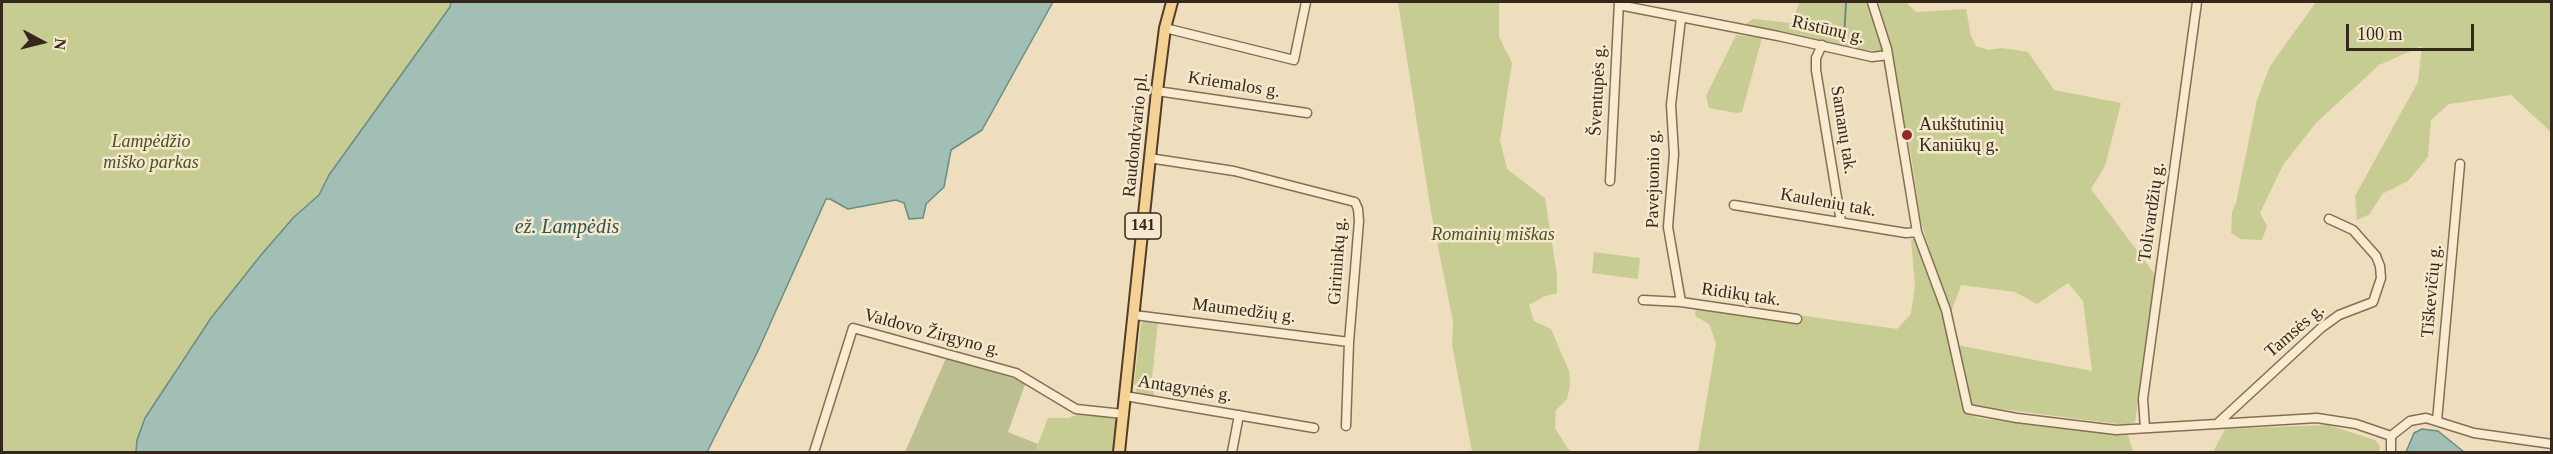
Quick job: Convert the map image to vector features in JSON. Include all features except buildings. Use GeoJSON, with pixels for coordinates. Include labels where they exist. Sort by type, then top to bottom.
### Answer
{"type":"FeatureCollection","features":[{"type":"Feature","properties":{"kind":"main road","name":"Raudondvario pl."},"geometry":{"type":"LineString","coordinates":[[1119,453],[1149,158],[1165,28],[1172,2]]}},
{"type":"Feature","properties":{"kind":"street"},"geometry":{"type":"LineString","coordinates":[[1165,28],[1294,60],[1306,2]]}},
{"type":"Feature","properties":{"kind":"street"},"geometry":{"type":"LineString","coordinates":[[1872,2],[1888,55],[1917,231],[1946,310],[1968,409],[2017,418],[2108,429],[2317,418],[2356,424],[2391,436]]}},
{"type":"Feature","properties":{"kind":"street","name":"Tolivardžių g."},"geometry":{"type":"LineString","coordinates":[[2145,428],[2143,399],[2197,2]]}},
{"type":"Feature","properties":{"kind":"street","name":"Ristūnų g."},"geometry":{"type":"LineString","coordinates":[[1619,3],[1872,57],[1888,55]]}},
{"type":"Feature","properties":{"kind":"street","name":"Šventupės g."},"geometry":{"type":"LineString","coordinates":[[1610,181],[1619,3]]}},
{"type":"Feature","properties":{"kind":"street","name":"Pavejuonio g."},"geometry":{"type":"LineString","coordinates":[[1681,18],[1671,105],[1674,154],[1668,227],[1681,302]]}},
{"type":"Feature","properties":{"kind":"street","name":"Samanų tak."},"geometry":{"type":"LineString","coordinates":[[1822,45],[1816,58],[1816,70],[1841,222]]}},
{"type":"Feature","properties":{"kind":"street","name":"Kriemalos g."},"geometry":{"type":"LineString","coordinates":[[1157,91],[1306,113]]}},
{"type":"Feature","properties":{"kind":"street","name":"Girininkų g."},"geometry":{"type":"LineString","coordinates":[[1149,158],[1234,171],[1355,202],[1359,221],[1349,342],[1346,426]]}},
{"type":"Feature","properties":{"kind":"street","name":"Tiškevičių g."},"geometry":{"type":"LineString","coordinates":[[2437,421],[2460,164]]}},
{"type":"Feature","properties":{"kind":"street","name":"Kaulenių tak."},"geometry":{"type":"LineString","coordinates":[[1734,205],[1906,233],[1917,231]]}},
{"type":"Feature","properties":{"kind":"street","name":"Tamsės g."},"geometry":{"type":"LineString","coordinates":[[2218,423],[2321,328],[2339,315],[2373,302],[2381,278],[2376,256],[2353,230],[2329,219]]}},
{"type":"Feature","properties":{"kind":"street"},"geometry":{"type":"LineString","coordinates":[[1643,300],[1681,302]]}},
{"type":"Feature","properties":{"kind":"street","name":"Ridikų tak."},"geometry":{"type":"LineString","coordinates":[[1681,302],[1797,319]]}},
{"type":"Feature","properties":{"kind":"street","name":"Maumedžių g."},"geometry":{"type":"LineString","coordinates":[[1134,315],[1349,342]]}},
{"type":"Feature","properties":{"kind":"street","name":"Valdovo Žirgyno g."},"geometry":{"type":"LineString","coordinates":[[814,453],[853,328],[1016,374],[1076,409],[1123,414]]}},
{"type":"Feature","properties":{"kind":"street","name":"Antagynės g."},"geometry":{"type":"LineString","coordinates":[[1125,396],[1314,429]]}},
{"type":"Feature","properties":{"kind":"street","name":"Antagynės g."},"geometry":{"type":"LineString","coordinates":[[1232,453],[1239,415]]}},
{"type":"Feature","properties":{"kind":"street"},"geometry":{"type":"LineString","coordinates":[[2391,436],[2410,422],[2426,418],[2474,433],[2552,444]]}},
{"type":"Feature","properties":{"kind":"street"},"geometry":{"type":"LineString","coordinates":[[2391,436],[2391,453]]}},
{"type":"Feature","properties":{"kind":"green space","name":"Lampėdžio miško parkas"},"geometry":{"type":"Polygon","coordinates":[[[2,2],[451,2],[450,7],[329,175],[319,195],[294,217],[211,318],[176,369],[137,440],[136,452],[2,452],[2,2]]]}},
{"type":"Feature","properties":{"kind":"green space","name":"Romainių miškas"},"geometry":{"type":"Polygon","coordinates":[[[1398,2],[1499,2],[1499,37],[1512,63],[1500,140],[1507,169],[1545,198],[1557,275],[1557,293],[1543,297],[1529,305],[1534,321],[1551,329],[1569,371],[1570,386],[1567,399],[1556,410],[1555,428],[1568,449],[1573,452],[1472,452],[1452,344],[1453,321],[1431,212],[1398,2]]]}},
{"type":"Feature","properties":{"kind":"green space"},"geometry":{"type":"Polygon","coordinates":[[[1800,2],[1869,2],[1883,52],[1849,48],[1746,24],[1753,19],[1791,23],[1800,2]]]}},
{"type":"Feature","properties":{"kind":"green space"},"geometry":{"type":"Polygon","coordinates":[[[1879,2],[1906,2],[1916,12],[1966,9],[1971,36],[1976,46],[1988,50],[2002,48],[2028,52],[2054,90],[2121,103],[2105,166],[2091,189],[2156,276],[2135,422],[2126,425],[1970,405],[1957,345],[2092,371],[2083,301],[2068,283],[2037,304],[2015,292],[1961,285],[1950,315],[1921,222],[1910,149],[1879,2]]]}},
{"type":"Feature","properties":{"kind":"green space"},"geometry":{"type":"Polygon","coordinates":[[[2316,2],[2551,2],[2551,132],[2511,95],[2449,104],[2431,120],[2428,157],[2408,181],[2382,194],[2370,214],[2357,220],[2355,196],[2418,82],[2422,46],[2379,65],[2316,123],[2283,165],[2260,213],[2267,226],[2262,240],[2241,239],[2231,233],[2232,212],[2236,203],[2257,100],[2270,66],[2316,2]]]}},
{"type":"Feature","properties":{"kind":"green space"},"geometry":{"type":"Polygon","coordinates":[[[1736,35],[1762,38],[1742,112],[1737,113],[1709,108],[1706,96],[1736,35]]]}},
{"type":"Feature","properties":{"kind":"green space"},"geometry":{"type":"Polygon","coordinates":[[[1911,239],[1915,239],[1942,314],[1961,403],[1967,413],[1978,418],[2128,435],[2133,452],[1698,452],[1716,343],[1709,324],[1695,316],[1696,306],[1798,315],[1897,329],[1911,314],[1915,285],[1911,239]]]}},
{"type":"Feature","properties":{"kind":"green space"},"geometry":{"type":"Polygon","coordinates":[[[1594,252],[1640,258],[1638,279],[1592,273],[1594,252]]]}},
{"type":"Feature","properties":{"kind":"green space"},"geometry":{"type":"Polygon","coordinates":[[[1145,320],[1158,321],[1151,389],[1154,390],[1154,397],[1137,393],[1134,385],[1141,324],[1145,320]]]}},
{"type":"Feature","properties":{"kind":"green space"},"geometry":{"type":"Polygon","coordinates":[[[946,358],[1026,382],[1008,432],[1038,444],[1035,452],[905,452],[946,358]]]}},
{"type":"Feature","properties":{"kind":"green space"},"geometry":{"type":"Polygon","coordinates":[[[1083,413],[1105,415],[1116,420],[1114,452],[1035,452],[1048,418],[1068,418],[1083,413]]]}},
{"type":"Feature","properties":{"kind":"green space"},"geometry":{"type":"Polygon","coordinates":[[[2328,425],[2375,440],[2380,446],[2379,452],[2213,452],[2225,429],[2328,425]]]}},
{"type":"Feature","properties":{"kind":"water","name":"ež. Lampėdis"},"geometry":{"type":"Polygon","coordinates":[[[451,2],[1053,2],[982,130],[951,150],[944,187],[926,204],[923,218],[909,219],[904,203],[896,200],[848,209],[826,199],[757,353],[707,452],[136,452],[137,440],[145,418],[211,318],[294,217],[319,195],[329,175],[450,7],[451,2]]]}},
{"type":"Feature","properties":{"kind":"water"},"geometry":{"type":"Polygon","coordinates":[[[2422,429],[2438,431],[2464,452],[2406,452],[2414,433],[2422,429]]]}},
{"type":"Feature","properties":{"kind":"waterway"},"geometry":{"type":"LineString","coordinates":[[1844,40],[1846,2]]}},
{"type":"Feature","properties":{"kind":"place","name":"Aukštutinių Kaniūkų g."},"geometry":{"type":"Point","coordinates":[1907,135]}}]}
